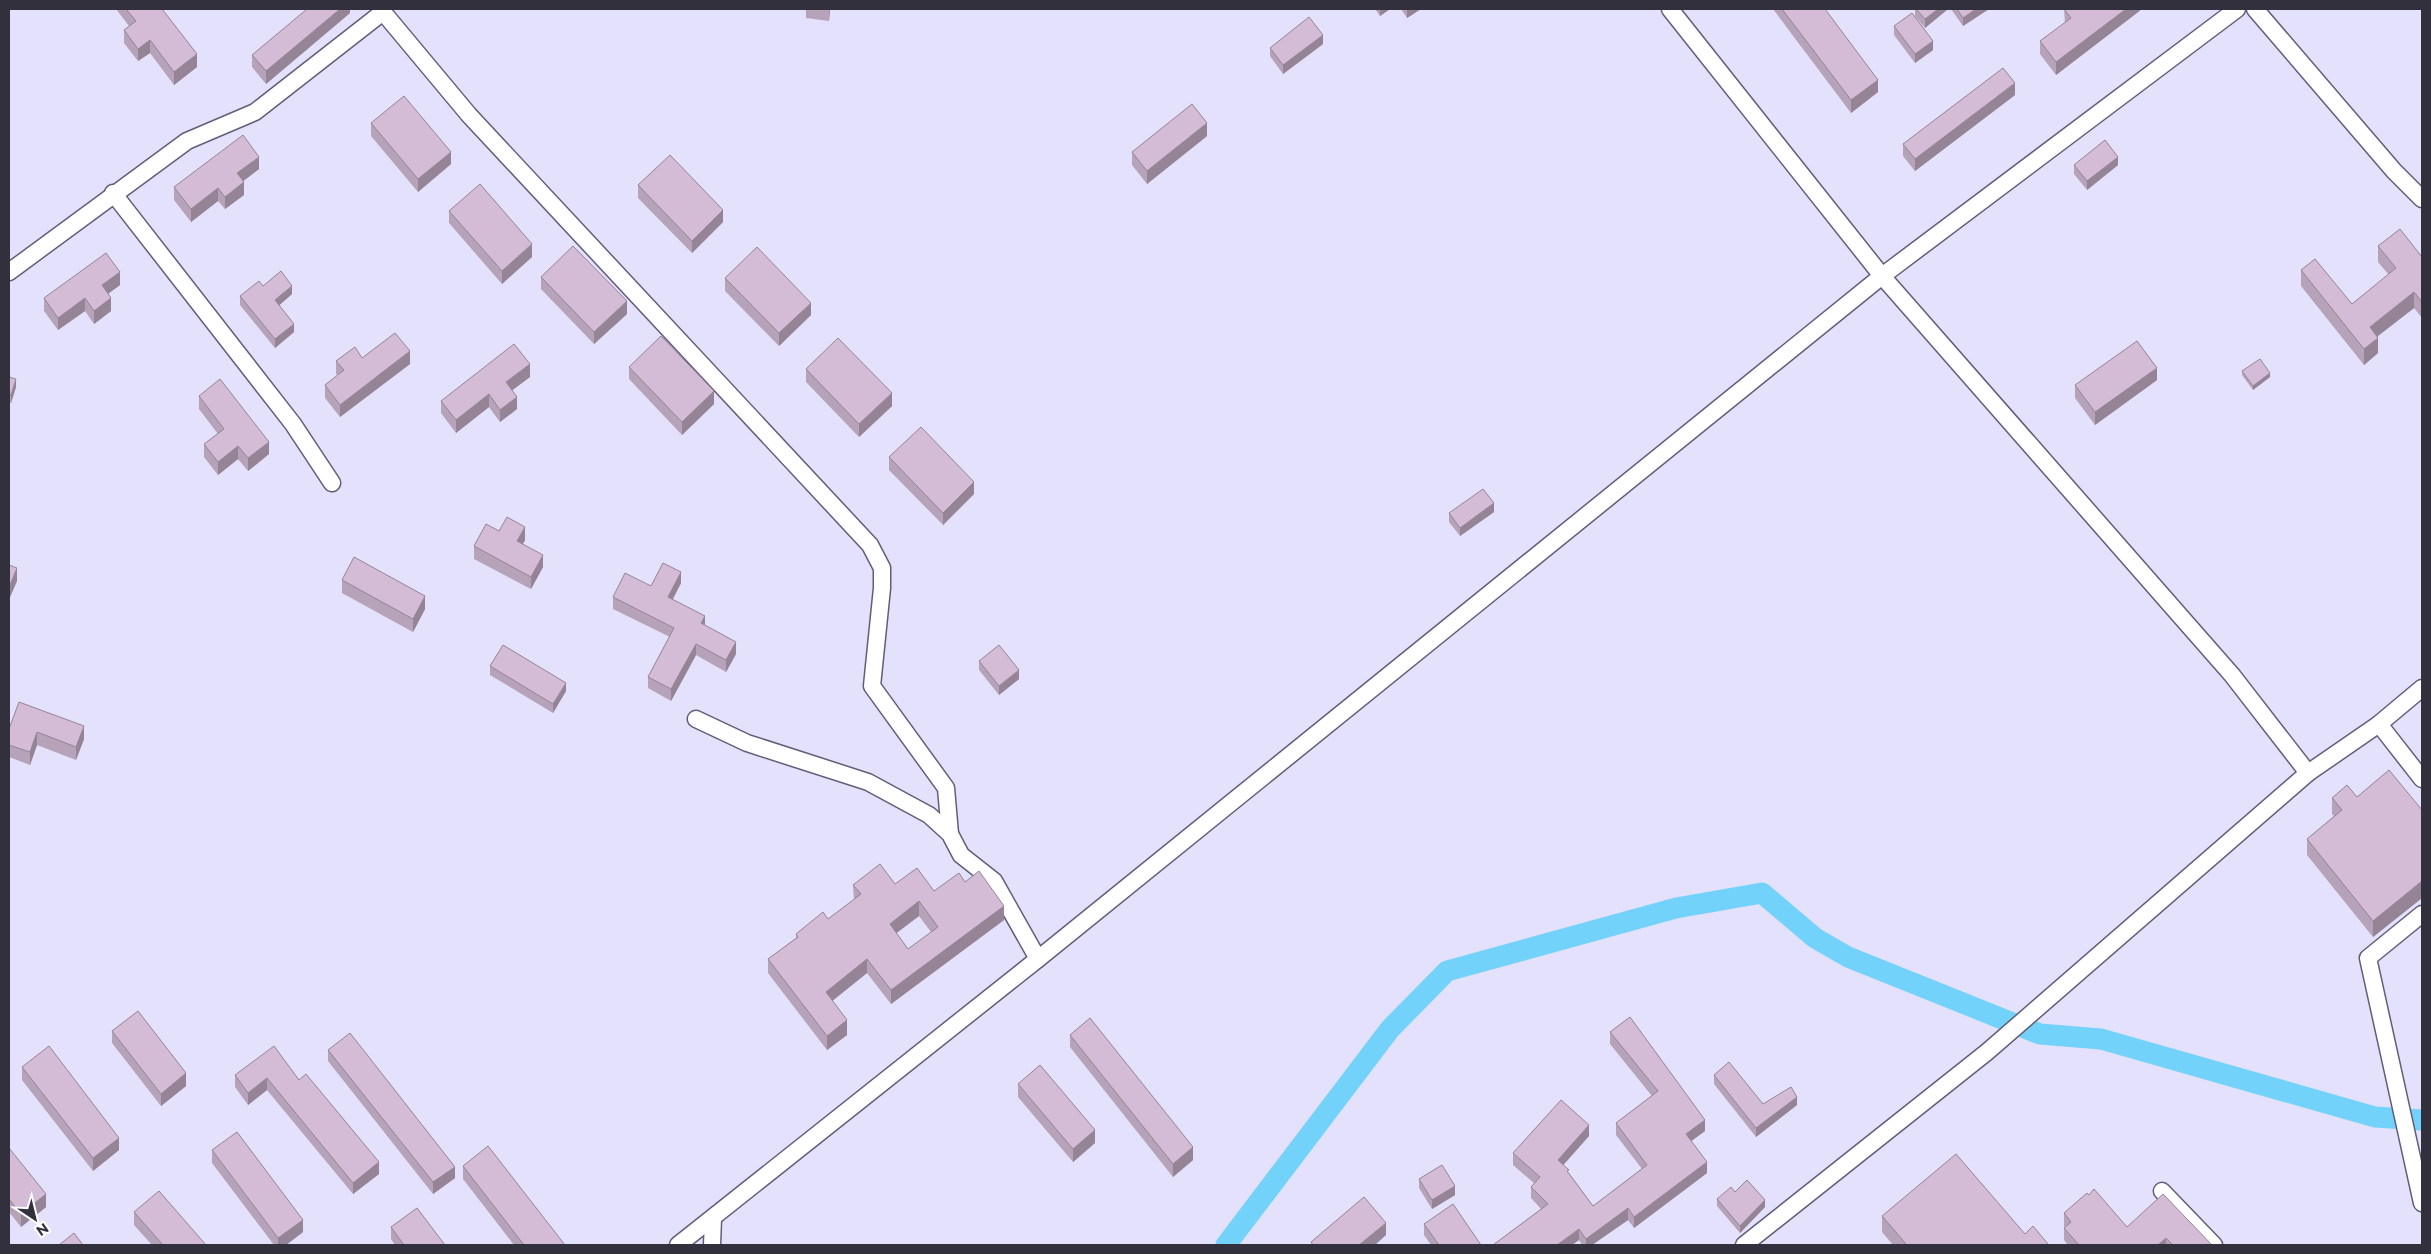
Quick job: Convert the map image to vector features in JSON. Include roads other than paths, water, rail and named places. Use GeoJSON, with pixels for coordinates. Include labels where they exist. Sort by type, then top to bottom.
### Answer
{"type":"FeatureCollection","features":[{"type":"Feature","properties":{"kind":"street"},"geometry":{"type":"LineString","coordinates":[[1670,9],[1882,276],[2232,675],[2308,773]]}},
{"type":"Feature","properties":{"kind":"street"},"geometry":{"type":"LineString","coordinates":[[678,1245],[1038,959],[1882,276],[2237,9]]}},
{"type":"Feature","properties":{"kind":"street"},"geometry":{"type":"LineString","coordinates":[[2255,9],[2394,171],[2422,199]]}},
{"type":"Feature","properties":{"kind":"street"},"geometry":{"type":"LineString","coordinates":[[9,272],[113,193],[187,141],[254,112],[384,10],[469,115],[870,545],[882,568],[882,588],[872,686],[946,788],[950,834]]}},
{"type":"Feature","properties":{"kind":"street"},"geometry":{"type":"LineString","coordinates":[[2394,171],[2422,182]]}},
{"type":"Feature","properties":{"kind":"street"},"geometry":{"type":"LineString","coordinates":[[113,193],[293,424],[332,483]]}},
{"type":"Feature","properties":{"kind":"street"},"geometry":{"type":"LineString","coordinates":[[1744,1245],[1987,1052],[2308,773],[2379,724],[2422,688]]}},
{"type":"Feature","properties":{"kind":"street"},"geometry":{"type":"LineString","coordinates":[[696,719],[747,743],[868,782],[929,815],[950,834],[961,855],[994,881],[1038,959]]}},
{"type":"Feature","properties":{"kind":"street"},"geometry":{"type":"LineString","coordinates":[[2379,724],[2422,779]]}},
{"type":"Feature","properties":{"kind":"street"},"geometry":{"type":"LineString","coordinates":[[2422,914],[2368,958],[2422,1202]]}},
{"type":"Feature","properties":{"kind":"street"},"geometry":{"type":"LineString","coordinates":[[2162,1191],[2214,1245]]}},
{"type":"Feature","properties":{"kind":"street"},"geometry":{"type":"LineString","coordinates":[[712,1245],[713,1218]]}},
{"type":"Feature","properties":{"kind":"waterway"},"geometry":{"type":"LineString","coordinates":[[1226,1245],[1390,1029],[1447,971],[1676,908],[1762,893],[1815,938],[1848,957],[2040,1034],[2101,1039],[2375,1117],[2422,1120]]}}]}
